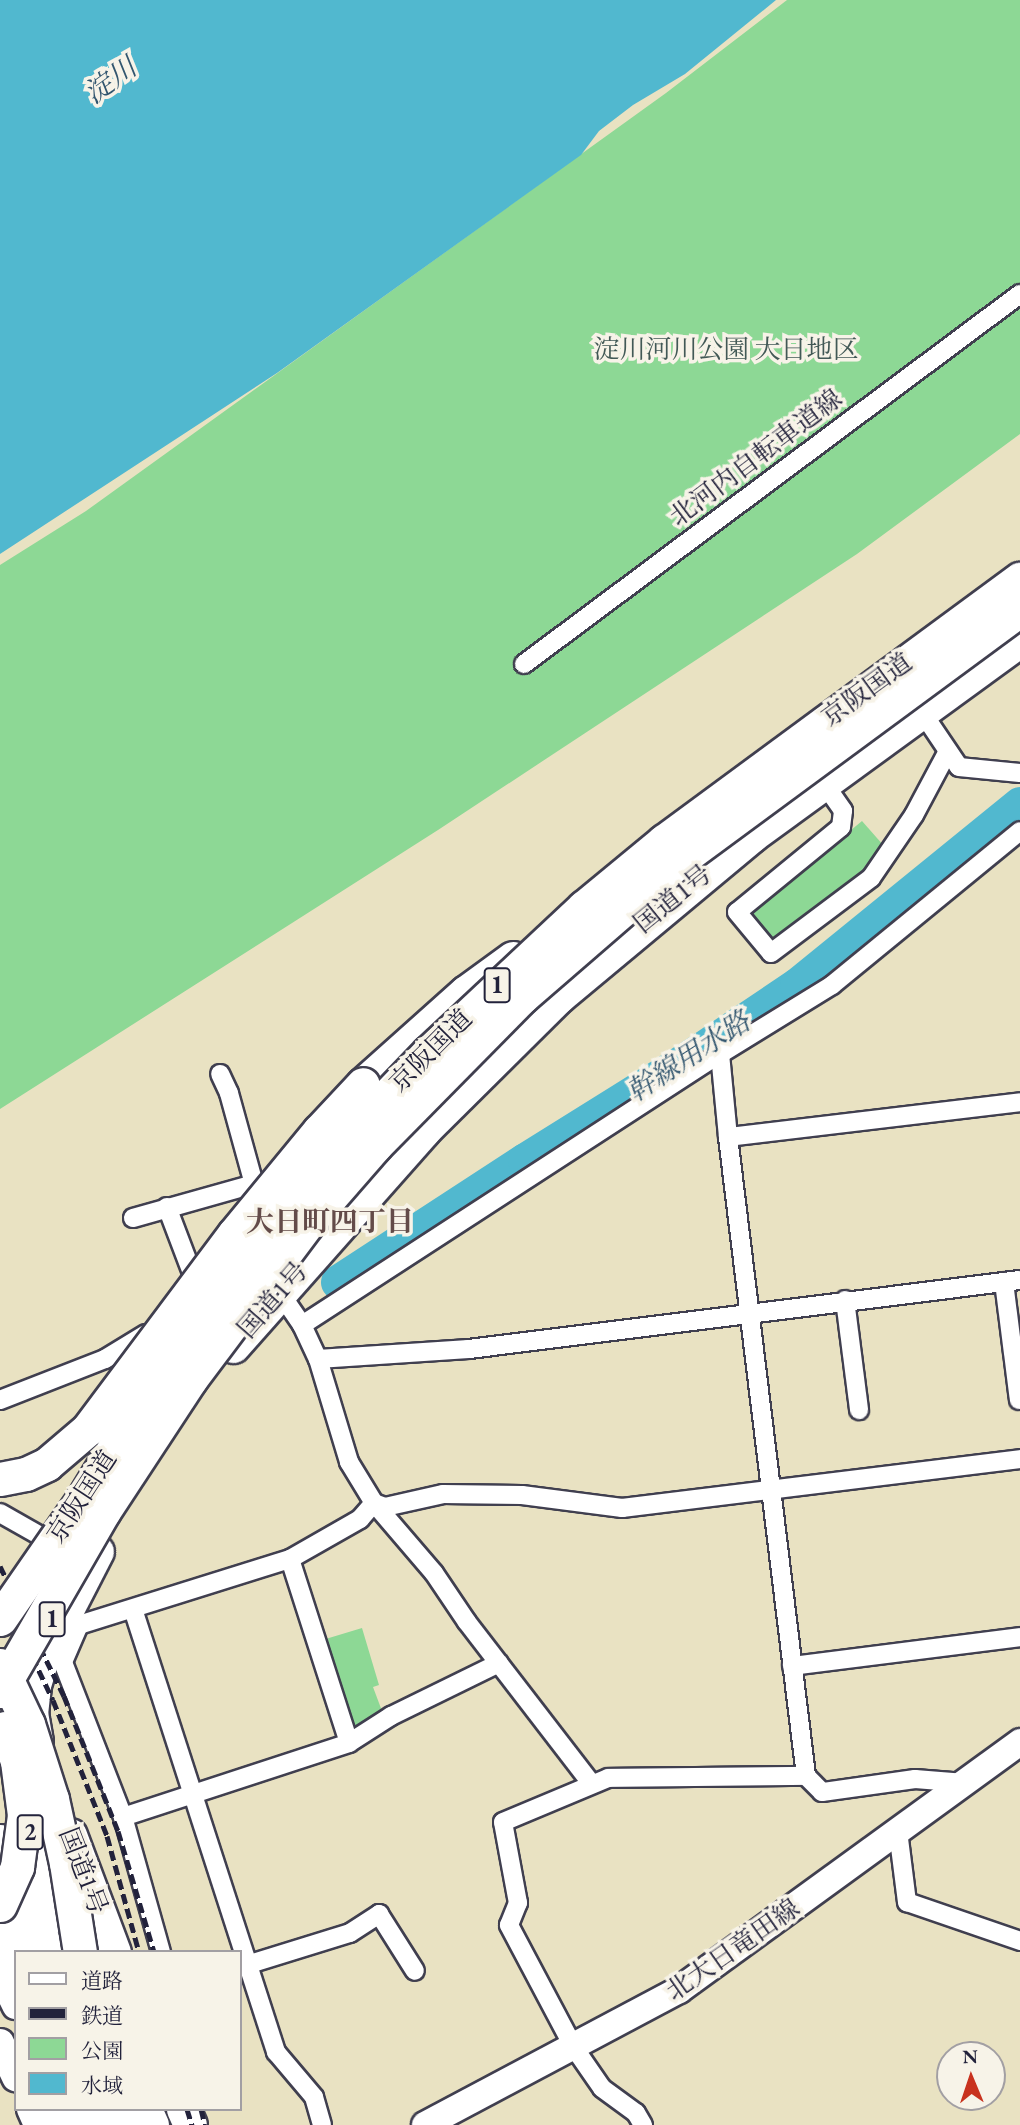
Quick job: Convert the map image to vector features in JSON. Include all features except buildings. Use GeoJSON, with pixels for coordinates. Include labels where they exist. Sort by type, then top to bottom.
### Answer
{"type":"FeatureCollection","features":[{"type":"Feature","properties":{"kind":"highway","name":"京阪国道"},"geometry":{"type":"LineString","coordinates":[[93,1505],[169,1366],[296,1198],[356,1128],[429,1052],[584,907],[748,777],[1020,579]]}},
{"type":"Feature","properties":{"kind":"highway","name":"京阪国道"},"geometry":{"type":"LineString","coordinates":[[0,1619],[190,1380],[277,1262],[375,1146],[466,1051],[600,927],[679,861],[1020,610]]}},
{"type":"Feature","properties":{"kind":"highway","name":"1"},"geometry":{"type":"LineString","coordinates":[[935,708],[1020,640]]}},
{"type":"Feature","properties":{"kind":"highway","name":"国道1号"},"geometry":{"type":"LineString","coordinates":[[113,1950],[43,1763],[32,1714],[34,1685],[42,1658],[116,1516],[203,1385],[251,1324],[424,1130],[558,997],[680,893],[823,782],[935,708]]}},
{"type":"Feature","properties":{"kind":"highway","name":"1"},"geometry":{"type":"LineString","coordinates":[[0,1479],[26,1474],[47,1464],[88,1429],[250,1215],[363,1084],[466,992],[584,907]]}},
{"type":"Feature","properties":{"kind":"highway","name":"1"},"geometry":{"type":"LineString","coordinates":[[0,1643],[93,1505]]}},
{"type":"Feature","properties":{"kind":"highway","name":"1"},"geometry":{"type":"LineString","coordinates":[[0,1691],[93,1505]]}},
{"type":"Feature","properties":{"kind":"highway","name":"1"},"geometry":{"type":"LineString","coordinates":[[0,1727],[93,1505]]}},
{"type":"Feature","properties":{"kind":"highway"},"geometry":{"type":"LineString","coordinates":[[0,1665],[28,1724],[52,1799],[66,1863],[80,1950]]}},
{"type":"Feature","properties":{"kind":"highway"},"geometry":{"type":"LineString","coordinates":[[0,1706],[113,1950]]}},
{"type":"Feature","properties":{"kind":"highway"},"geometry":{"type":"LineString","coordinates":[[0,1716],[17,1761],[24,1815],[17,1867],[0,1905]]}},
{"type":"Feature","properties":{"kind":"highway"},"geometry":{"type":"LineString","coordinates":[[0,1841],[47,1950]]}},
{"type":"Feature","properties":{"kind":"highway"},"geometry":{"type":"LineString","coordinates":[[0,1920],[14,1952]]}},
{"type":"Feature","properties":{"kind":"main road","name":"北大日竜田線"},"geometry":{"type":"LineString","coordinates":[[425,2125],[679,1990],[1020,1742]]}},
{"type":"Feature","properties":{"kind":"main road","name":"2"},"geometry":{"type":"LineString","coordinates":[[0,1760],[79,1950]]}},
{"type":"Feature","properties":{"kind":"main road"},"geometry":{"type":"LineString","coordinates":[[0,1884],[29,1950]]}},
{"type":"Feature","properties":{"kind":"main road"},"geometry":{"type":"LineString","coordinates":[[0,1972],[14,2001]]}},
{"type":"Feature","properties":{"kind":"main road"},"geometry":{"type":"LineString","coordinates":[[0,2043],[14,2073]]}},
{"type":"Feature","properties":{"kind":"street","name":"北河内自転車道線"},"geometry":{"type":"LineString","coordinates":[[524,664],[1020,294]]}},
{"type":"Feature","properties":{"kind":"street"},"geometry":{"type":"LineString","coordinates":[[1020,658],[950,709],[935,708],[948,751],[959,767],[1020,773]]}},
{"type":"Feature","properties":{"kind":"street"},"geometry":{"type":"LineString","coordinates":[[823,782],[843,811],[841,827],[737,912],[771,953],[871,878],[914,815],[948,751]]}},
{"type":"Feature","properties":{"kind":"street"},"geometry":{"type":"LineString","coordinates":[[302,1325],[720,1054],[832,985],[1020,831]]}},
{"type":"Feature","properties":{"kind":"street"},"geometry":{"type":"LineString","coordinates":[[720,1054],[747,1312],[806,1776],[822,1792],[915,1779],[965,1783]]}},
{"type":"Feature","properties":{"kind":"street"},"geometry":{"type":"LineString","coordinates":[[220,1074],[229,1093],[254,1184],[257,1214],[246,1247],[244,1268]]}},
{"type":"Feature","properties":{"kind":"street"},"geometry":{"type":"LineString","coordinates":[[728,1137],[1020,1102]]}},
{"type":"Feature","properties":{"kind":"street"},"geometry":{"type":"LineString","coordinates":[[133,1218],[254,1184]]}},
{"type":"Feature","properties":{"kind":"street"},"geometry":{"type":"LineString","coordinates":[[167,1207],[199,1291]]}},
{"type":"Feature","properties":{"kind":"street"},"geometry":{"type":"LineString","coordinates":[[0,1399],[105,1359],[130,1346],[199,1291],[230,1272],[244,1268],[254,1269],[281,1291],[302,1325],[318,1359],[349,1462],[374,1503],[434,1573],[499,1663],[592,1783]]}},
{"type":"Feature","properties":{"kind":"street"},"geometry":{"type":"LineString","coordinates":[[318,1359],[469,1349],[747,1312],[1012,1281],[1019,1400]]}},
{"type":"Feature","properties":{"kind":"street"},"geometry":{"type":"LineString","coordinates":[[845,1300],[859,1410]]}},
{"type":"Feature","properties":{"kind":"street"},"geometry":{"type":"LineString","coordinates":[[374,1503],[385,1507],[443,1494],[522,1495],[622,1508],[772,1492],[1020,1459]]}},
{"type":"Feature","properties":{"kind":"street"},"geometry":{"type":"LineString","coordinates":[[160,1950],[123,1817],[63,1662],[79,1625],[290,1559],[360,1519],[374,1503]]}},
{"type":"Feature","properties":{"kind":"street"},"geometry":{"type":"LineString","coordinates":[[0,1513],[91,1564]]}},
{"type":"Feature","properties":{"kind":"street"},"geometry":{"type":"LineString","coordinates":[[290,1559],[349,1743]]}},
{"type":"Feature","properties":{"kind":"street"},"geometry":{"type":"LineString","coordinates":[[133,1609],[238,1950]]}},
{"type":"Feature","properties":{"kind":"street"},"geometry":{"type":"LineString","coordinates":[[792,1667],[1020,1637]]}},
{"type":"Feature","properties":{"kind":"street"},"geometry":{"type":"LineString","coordinates":[[123,1817],[349,1743],[391,1716],[499,1663]]}},
{"type":"Feature","properties":{"kind":"street"},"geometry":{"type":"LineString","coordinates":[[643,2125],[636,2113],[602,2088],[572,2046],[509,1925],[518,1903],[503,1822],[608,1778],[806,1776]]}},
{"type":"Feature","properties":{"kind":"street"},"geometry":{"type":"LineString","coordinates":[[898,1831],[907,1902],[1020,1941]]}},
{"type":"Feature","properties":{"kind":"street"},"geometry":{"type":"LineString","coordinates":[[322,2125],[314,2097],[276,2052],[243,1966],[350,1933],[379,1914],[415,1971]]}},
{"type":"Feature","properties":{"kind":"green space","name":"淀川河川公園 大日地区"},"geometry":{"type":"Polygon","coordinates":[[[787,0],[1020,0],[1020,434],[857,554],[438,830],[0,1109],[0,565],[86,511],[666,93],[787,0]]]}},
{"type":"Feature","properties":{"kind":"green space"},"geometry":{"type":"Polygon","coordinates":[[[862,821],[884,846],[865,873],[776,942],[769,941],[751,919],[752,912],[862,821]]]}},
{"type":"Feature","properties":{"kind":"green space"},"geometry":{"type":"Polygon","coordinates":[[[362,1628],[379,1685],[373,1687],[382,1711],[355,1733],[319,1641],[362,1628]]]}},
{"type":"Feature","properties":{"kind":"water","name":"淀川"},"geometry":{"type":"Polygon","coordinates":[[[0,0],[776,0],[685,74],[633,105],[599,131],[581,155],[277,373],[0,554],[0,0]]]}},
{"type":"Feature","properties":{"kind":"waterway","name":"幹線用水路"},"geometry":{"type":"LineString","coordinates":[[338,1282],[525,1160],[684,1061],[797,985],[1020,804]]}},
{"type":"Feature","properties":{"kind":"railway"},"geometry":{"type":"LineString","coordinates":[[0,1566],[64,1696],[118,1831],[153,1950]]}},
{"type":"Feature","properties":{"kind":"railway"},"geometry":{"type":"LineString","coordinates":[[0,1589],[53,1700],[107,1836],[138,1950]]}},
{"type":"Feature","properties":{"kind":"railway"},"geometry":{"type":"LineString","coordinates":[[188,2111],[192,2125]]}},
{"type":"Feature","properties":{"kind":"railway"},"geometry":{"type":"LineString","coordinates":[[202,2111],[205,2125]]}},
{"type":"Feature","properties":{"kind":"district","name":"大日町四丁目"},"geometry":{"type":"Point","coordinates":[330,1221]}}]}
